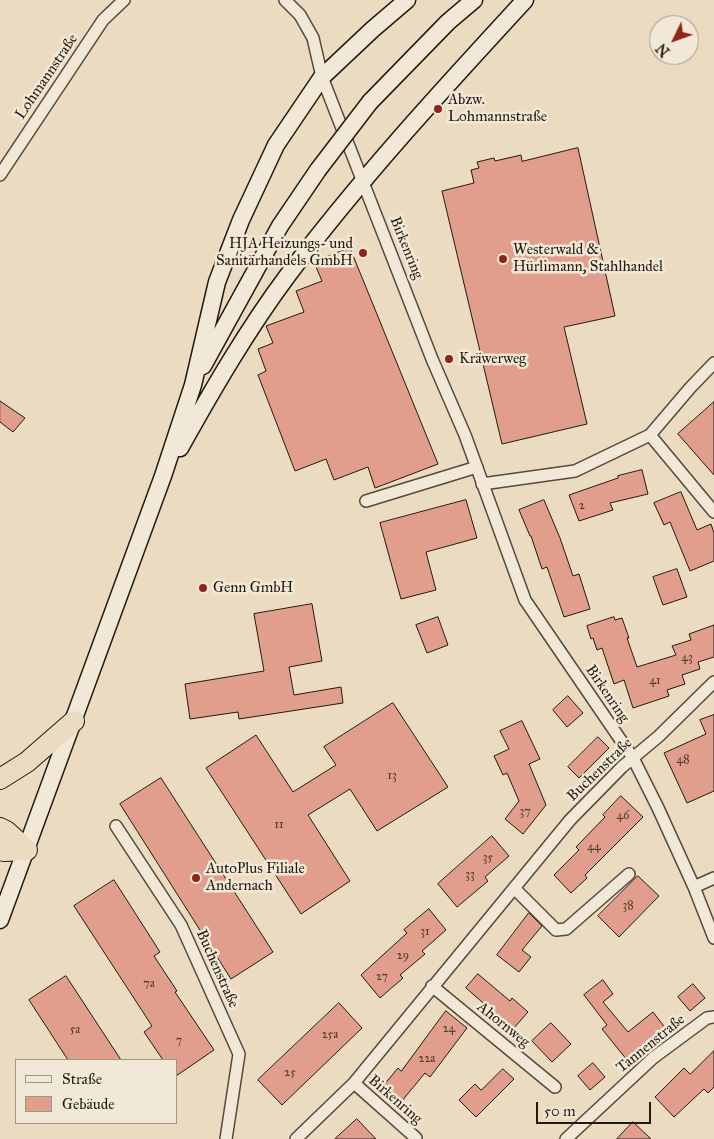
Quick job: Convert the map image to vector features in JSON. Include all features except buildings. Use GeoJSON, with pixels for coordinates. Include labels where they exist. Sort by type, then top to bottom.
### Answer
{"type":"FeatureCollection","features":[{"type":"Feature","properties":{"kind":"highway"},"geometry":{"type":"LineString","coordinates":[[0,779],[27,762],[74,722]]}},
{"type":"Feature","properties":{"kind":"highway"},"geometry":{"type":"LineString","coordinates":[[0,828],[26,850]]}},
{"type":"Feature","properties":{"kind":"highway"},"geometry":{"type":"LineString","coordinates":[[0,849],[4,851],[26,850]]}},
{"type":"Feature","properties":{"kind":"main road"},"geometry":{"type":"LineString","coordinates":[[0,920],[164,476],[192,385],[217,282],[241,220],[276,145],[322,77],[407,0]]}},
{"type":"Feature","properties":{"kind":"main road"},"geometry":{"type":"LineString","coordinates":[[192,385],[280,226],[318,170],[370,102],[448,22],[474,0]]}},
{"type":"Feature","properties":{"kind":"main road"},"geometry":{"type":"LineString","coordinates":[[164,476],[231,358],[288,275],[363,182],[525,0]]}},
{"type":"Feature","properties":{"kind":"street","name":"Lohmannstraße"},"geometry":{"type":"LineString","coordinates":[[0,175],[104,20],[124,0]]}},
{"type":"Feature","properties":{"kind":"street","name":"Birkenring"},"geometry":{"type":"LineString","coordinates":[[285,0],[300,15],[313,38],[322,77],[476,467],[525,600],[632,758],[658,808],[694,887],[714,938]]}},
{"type":"Feature","properties":{"kind":"street"},"geometry":{"type":"LineString","coordinates":[[482,484],[575,471],[650,435],[714,363]]}},
{"type":"Feature","properties":{"kind":"street"},"geometry":{"type":"LineString","coordinates":[[650,435],[714,512]]}},
{"type":"Feature","properties":{"kind":"street"},"geometry":{"type":"LineString","coordinates":[[366,501],[476,467]]}},
{"type":"Feature","properties":{"kind":"street","name":"Buchenstraße"},"geometry":{"type":"LineString","coordinates":[[296,1139],[354,1084],[432,986],[570,820],[622,767],[659,736],[714,682]]}},
{"type":"Feature","properties":{"kind":"street","name":"Buchenstraße"},"geometry":{"type":"LineString","coordinates":[[116,826],[181,925],[239,1054],[226,1139]]}},
{"type":"Feature","properties":{"kind":"street"},"geometry":{"type":"LineString","coordinates":[[514,888],[556,930],[566,930],[629,874]]}},
{"type":"Feature","properties":{"kind":"street"},"geometry":{"type":"LineString","coordinates":[[694,887],[714,878]]}},
{"type":"Feature","properties":{"kind":"street","name":"Ahornweg"},"geometry":{"type":"LineString","coordinates":[[432,986],[555,1088]]}},
{"type":"Feature","properties":{"kind":"street","name":"Tannenstraße"},"geometry":{"type":"LineString","coordinates":[[566,1139],[654,1058],[707,1018],[714,1017]]}},
{"type":"Feature","properties":{"kind":"street","name":"Birkenring"},"geometry":{"type":"LineString","coordinates":[[354,1084],[416,1138]]}},
{"type":"Feature","properties":{"kind":"place","name":"Abzw. Lohmannstraße"},"geometry":{"type":"Point","coordinates":[438,109]}},
{"type":"Feature","properties":{"kind":"place","name":"HJA Heizungs- und Sanitärhandels GmbH"},"geometry":{"type":"Point","coordinates":[363,253]}},
{"type":"Feature","properties":{"kind":"place","name":"Westerwald & Hürlimann, Stahlhandel"},"geometry":{"type":"Point","coordinates":[503,259]}},
{"type":"Feature","properties":{"kind":"place","name":"Kräwerweg"},"geometry":{"type":"Point","coordinates":[449,359]}},
{"type":"Feature","properties":{"kind":"place","name":"Genn GmbH"},"geometry":{"type":"Point","coordinates":[203,588]}},
{"type":"Feature","properties":{"kind":"place","name":"AutoPlus Filiale Andernach"},"geometry":{"type":"Point","coordinates":[196,878]}}]}
